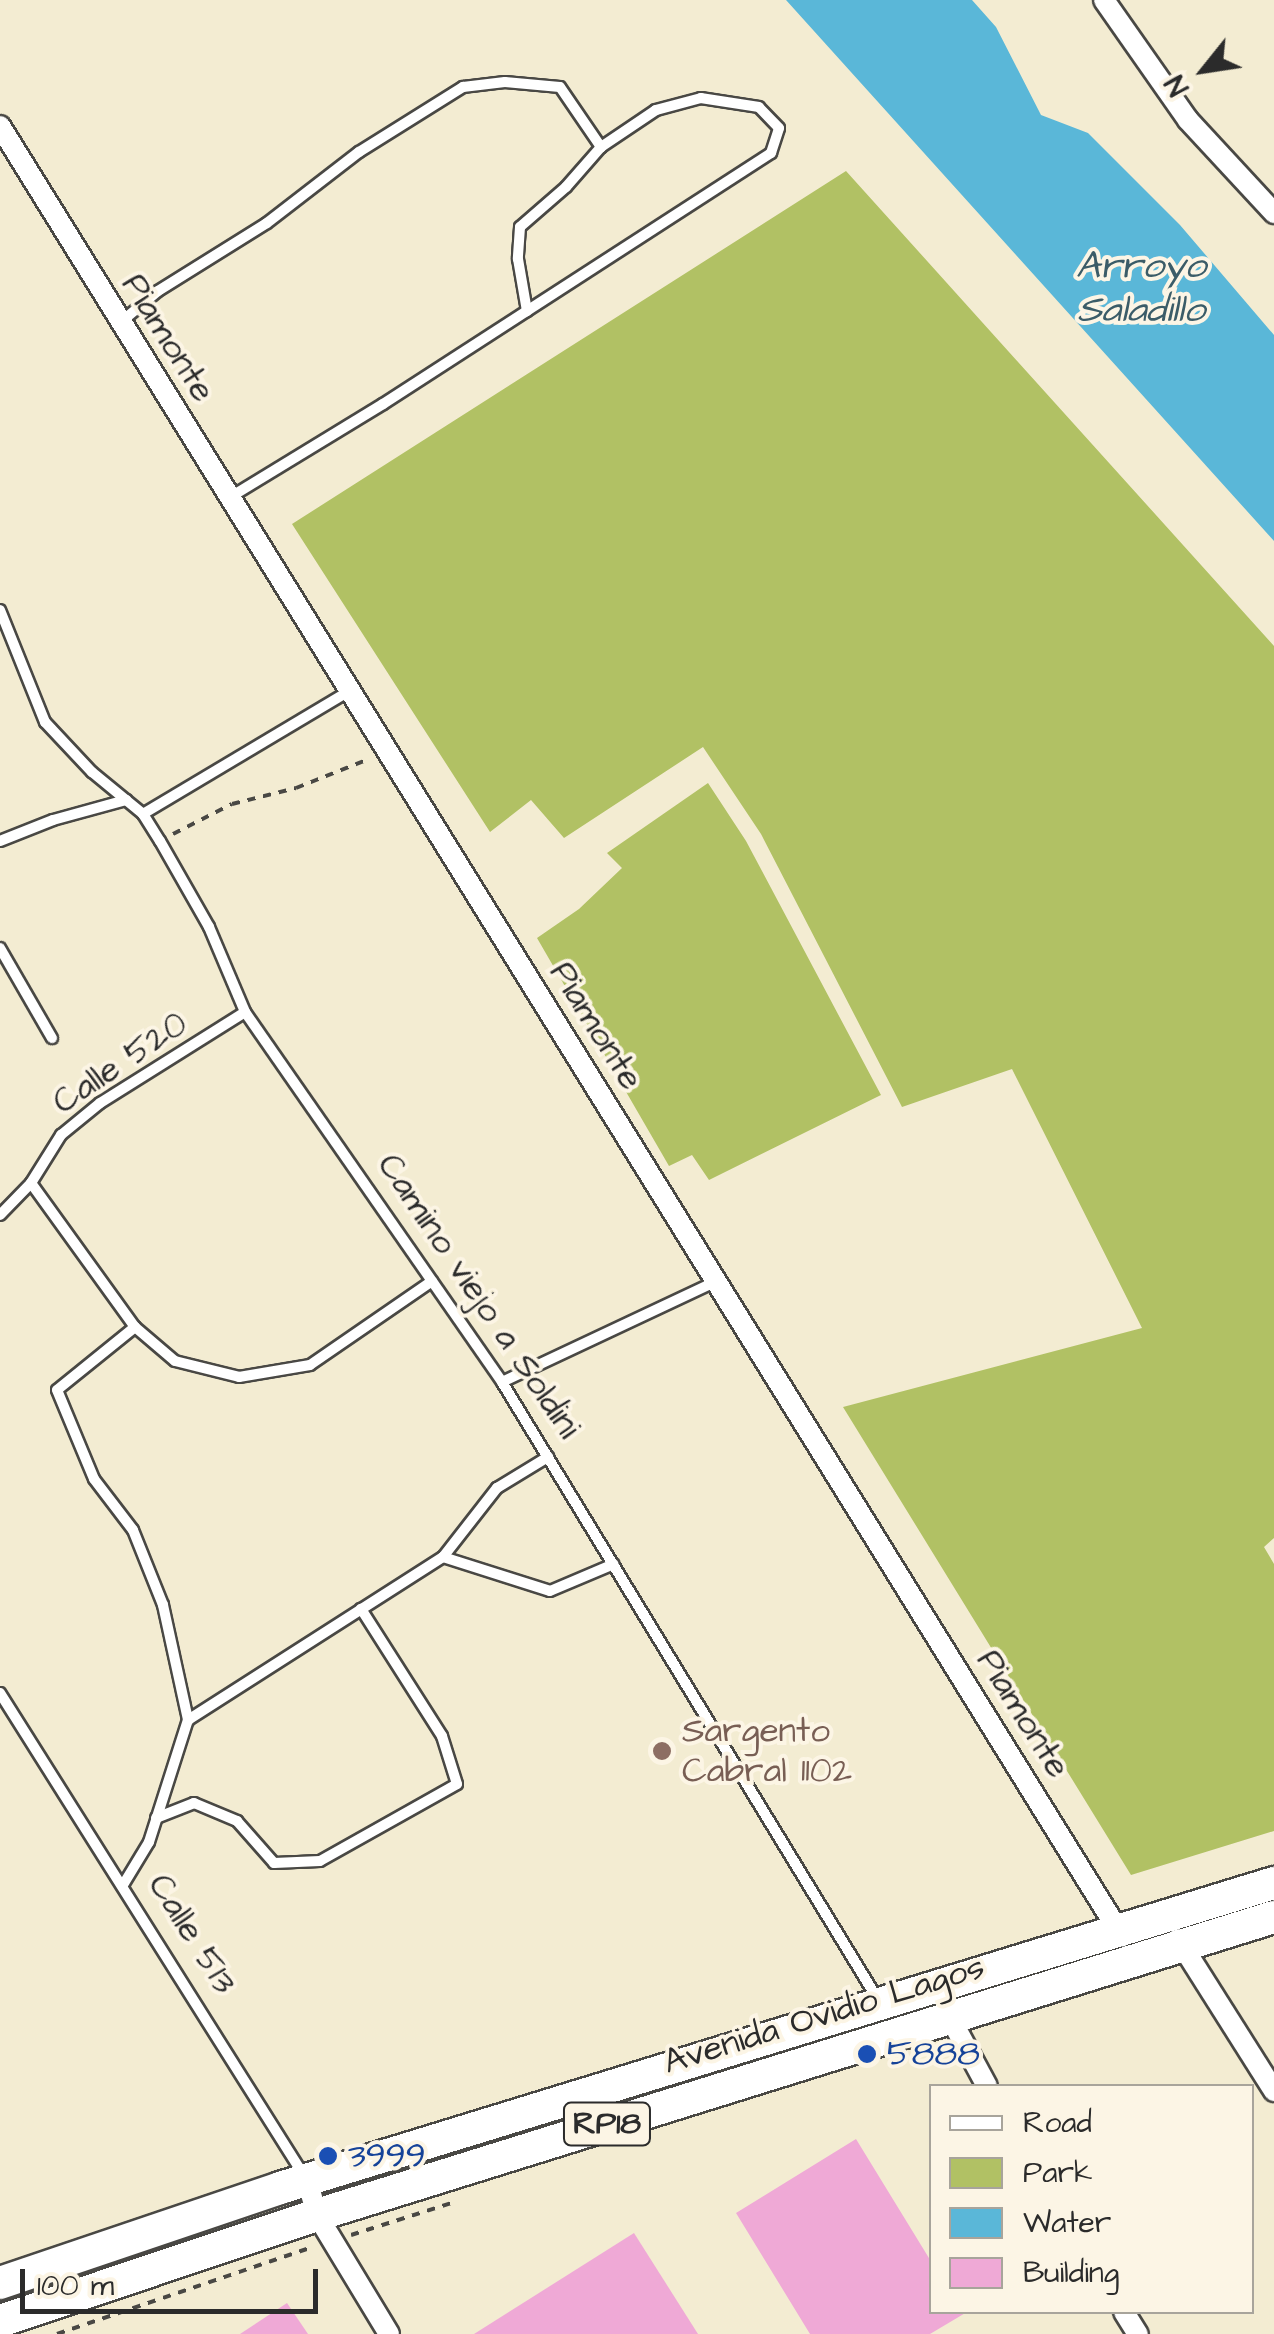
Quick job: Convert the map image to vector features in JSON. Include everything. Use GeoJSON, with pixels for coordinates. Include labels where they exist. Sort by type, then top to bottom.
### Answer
{"type":"FeatureCollection","features":[{"type":"Feature","properties":{"kind":"main road","name":"Avenida Ovidio Lagos"},"geometry":{"type":"LineString","coordinates":[[0,2321],[317,2215],[949,2018],[1126,1946],[1164,1916],[1274,1883]]}},
{"type":"Feature","properties":{"kind":"main road","name":"Avenida Ovidio Lagos"},"geometry":{"type":"LineString","coordinates":[[0,2283],[307,2180],[935,1985],[1126,1946],[1182,1946],[1274,1917]]}},
{"type":"Feature","properties":{"kind":"street"},"geometry":{"type":"LineString","coordinates":[[1104,0],[1188,120],[1274,213]]}},
{"type":"Feature","properties":{"kind":"street","name":"Piamonte"},"geometry":{"type":"LineString","coordinates":[[0,126],[1126,1946]]}},
{"type":"Feature","properties":{"kind":"street"},"geometry":{"type":"LineString","coordinates":[[1164,1916],[1274,2091]]}},
{"type":"Feature","properties":{"kind":"street"},"geometry":{"type":"LineString","coordinates":[[935,1985],[986,2084]]}},
{"type":"Feature","properties":{"kind":"street","name":"Calle 513"},"geometry":{"type":"LineString","coordinates":[[307,2180],[317,2215],[388,2334]]}},
{"type":"Feature","properties":{"kind":"lane"},"geometry":{"type":"LineString","coordinates":[[120,322],[158,291],[267,223],[359,152],[463,87],[506,82],[560,88],[601,147]]}},
{"type":"Feature","properties":{"kind":"lane"},"geometry":{"type":"LineString","coordinates":[[229,498],[527,311],[771,153],[779,128],[760,107],[701,98],[656,110],[601,147],[566,187],[520,227],[518,259],[527,311]]}},
{"type":"Feature","properties":{"kind":"lane","name":"Camino viejo a Soldini"},"geometry":{"type":"LineString","coordinates":[[0,610],[45,722],[92,772],[143,814],[210,927],[245,1012],[502,1382],[897,2034]]}},
{"type":"Feature","properties":{"kind":"lane"},"geometry":{"type":"LineString","coordinates":[[143,814],[348,692]]}},
{"type":"Feature","properties":{"kind":"lane"},"geometry":{"type":"LineString","coordinates":[[0,841],[53,820],[126,800]]}},
{"type":"Feature","properties":{"kind":"lane"},"geometry":{"type":"LineString","coordinates":[[0,948],[52,1038]]}},
{"type":"Feature","properties":{"kind":"lane","name":"Calle 520"},"geometry":{"type":"LineString","coordinates":[[1,1212],[31,1183],[61,1135],[87,1114],[245,1012]]}},
{"type":"Feature","properties":{"kind":"lane"},"geometry":{"type":"LineString","coordinates":[[31,1183],[135,1327],[175,1361],[239,1377],[310,1365],[432,1281]]}},
{"type":"Feature","properties":{"kind":"lane"},"geometry":{"type":"LineString","coordinates":[[502,1382],[717,1280]]}},
{"type":"Feature","properties":{"kind":"lane"},"geometry":{"type":"LineString","coordinates":[[123,1885],[149,1842],[188,1720],[163,1605],[133,1530],[94,1479],[57,1390],[135,1327]]}},
{"type":"Feature","properties":{"kind":"lane"},"geometry":{"type":"LineString","coordinates":[[188,1720],[442,1557],[497,1488],[548,1457]]}},
{"type":"Feature","properties":{"kind":"lane"},"geometry":{"type":"LineString","coordinates":[[442,1557],[550,1591],[614,1564]]}},
{"type":"Feature","properties":{"kind":"lane"},"geometry":{"type":"LineString","coordinates":[[156,1818],[194,1803],[237,1820],[274,1863],[320,1861],[457,1784],[442,1736],[361,1609]]}},
{"type":"Feature","properties":{"kind":"lane","name":"Calle 513"},"geometry":{"type":"LineString","coordinates":[[0,1692],[307,2180]]}},
{"type":"Feature","properties":{"kind":"path"},"geometry":{"type":"LineString","coordinates":[[160,841],[232,804],[296,788],[386,752]]}},
{"type":"Feature","properties":{"kind":"green space"},"geometry":{"type":"Polygon","coordinates":[[[846,171],[1274,646],[1274,1538],[1264,1547],[1274,1564],[1274,1831],[1131,1875],[843,1407],[1142,1328],[1012,1069],[902,1107],[761,834],[703,747],[564,838],[531,800],[490,832],[292,524],[846,171]]]}},
{"type":"Feature","properties":{"kind":"green space"},"geometry":{"type":"Polygon","coordinates":[[[708,783],[746,841],[881,1095],[709,1180],[692,1155],[669,1166],[537,938],[579,909],[622,868],[607,853],[708,783]]]}},
{"type":"Feature","properties":{"kind":"water","name":"Arroyo Saladillo"},"geometry":{"type":"Polygon","coordinates":[[[786,0],[972,0],[996,27],[1041,115],[1088,133],[1180,225],[1274,335],[1274,541],[786,0]]]}},
{"type":"Feature","properties":{"kind":"building"},"geometry":{"type":"Polygon","coordinates":[[[856,2139],[929,2258],[929,2314],[964,2314],[930,2334],[810,2334],[736,2213],[856,2139]]]}},
{"type":"Feature","properties":{"kind":"building"},"geometry":{"type":"Polygon","coordinates":[[[634,2233],[698,2334],[474,2334],[634,2233]]]}},
{"type":"Feature","properties":{"kind":"building"},"geometry":{"type":"Polygon","coordinates":[[[287,2303],[308,2334],[240,2334],[287,2303]]]}},
{"type":"Feature","properties":{"kind":"place","name":"Sargento Cabral 1102"},"geometry":{"type":"Point","coordinates":[662,1751]}},
{"type":"Feature","properties":{"kind":"place","name":"5888"},"geometry":{"type":"Point","coordinates":[867,2054]}},
{"type":"Feature","properties":{"kind":"place","name":"3999"},"geometry":{"type":"Point","coordinates":[328,2156]}}]}
